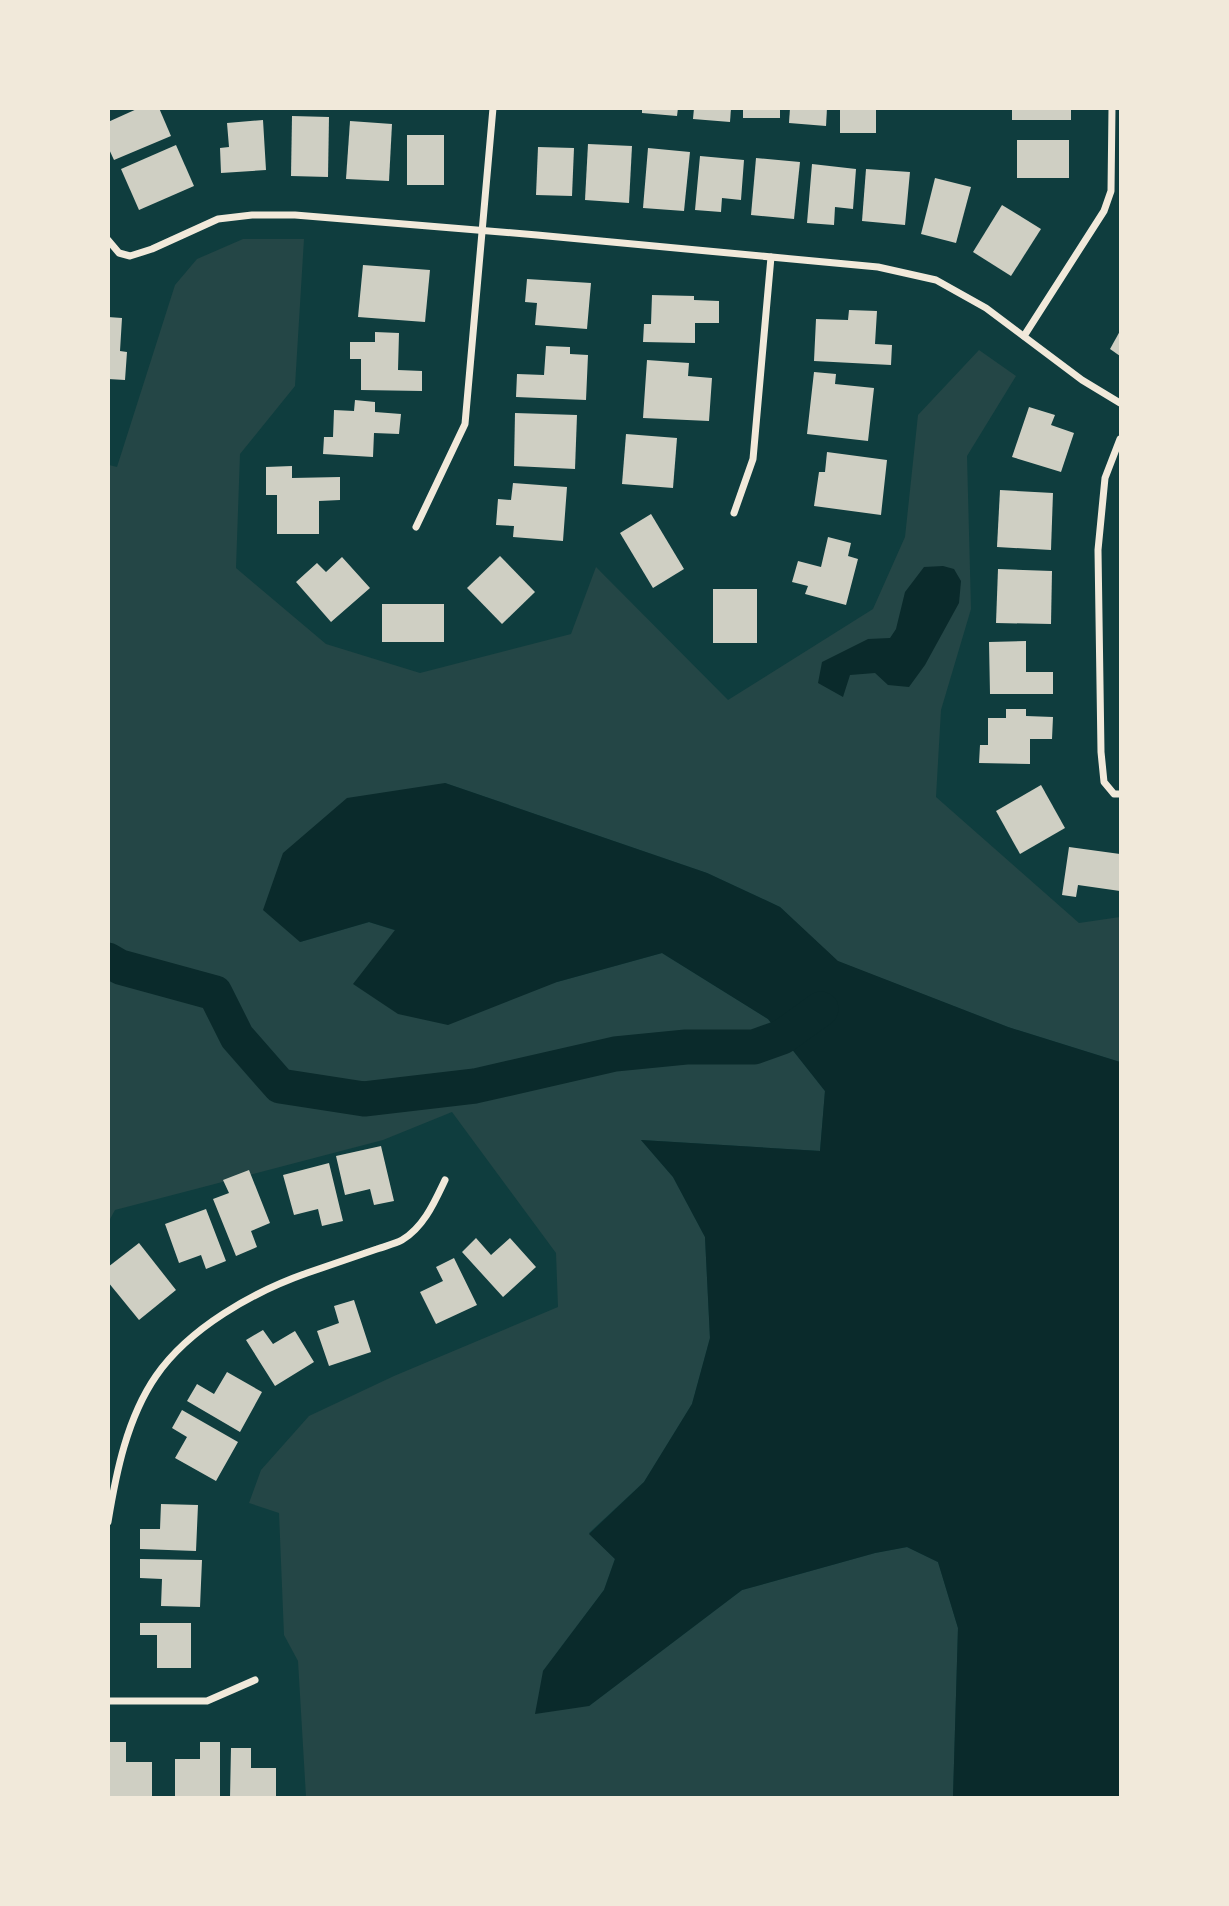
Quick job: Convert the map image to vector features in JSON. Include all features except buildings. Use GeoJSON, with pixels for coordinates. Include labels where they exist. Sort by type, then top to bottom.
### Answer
{"type":"FeatureCollection","features":[{"type":"Feature","properties":{"kind":"street"},"geometry":{"type":"LineString","coordinates":[[416,527],[465,424],[494,108]]}},
{"type":"Feature","properties":{"kind":"street"},"geometry":{"type":"LineString","coordinates":[[1024,336],[1104,211],[1111,191],[1112,108]]}},
{"type":"Feature","properties":{"kind":"street"},"geometry":{"type":"LineString","coordinates":[[108,240],[119,253],[130,256],[218,219],[252,215],[295,215],[878,267],[936,280],[986,308],[1082,380],[1121,403]]}},
{"type":"Feature","properties":{"kind":"street"},"geometry":{"type":"LineString","coordinates":[[734,513],[753,459],[771,257]]}},
{"type":"Feature","properties":{"kind":"street"},"geometry":{"type":"LineString","coordinates":[[1117,794],[1104,782],[1101,752],[1098,550],[1105,478],[1121,439]]}},
{"type":"Feature","properties":{"kind":"street"},"geometry":{"type":"LineString","coordinates":[[108,1522],[115,1480],[143,1398],[157,1375],[185,1345],[221,1315],[257,1293],[305,1273],[403,1239],[431,1210],[445,1180]]}},
{"type":"Feature","properties":{"kind":"street"},"geometry":{"type":"LineString","coordinates":[[108,1701],[207,1701],[255,1679]]}},
{"type":"Feature","properties":{"kind":"shaded area"},"geometry":{"type":"Polygon","coordinates":[[[243,239],[304,239],[295,386],[240,454],[236,568],[326,644],[420,673],[571,634],[596,567],[728,700],[873,609],[905,537],[918,415],[979,350],[1016,376],[967,456],[971,609],[941,710],[936,797],[1079,923],[1120,917],[1120,1062],[1008,1027],[837,961],[780,907],[707,873],[445,783],[300,942],[369,922],[557,982],[662,953],[768,1019],[825,1091],[820,1151],[641,1140],[673,1177],[705,1237],[710,1338],[692,1404],[644,1482],[589,1533],[615,1559],[604,1590],[543,1671],[589,1706],[742,1590],[875,1553],[907,1547],[938,1562],[958,1628],[953,1797],[306,1797],[298,1661],[284,1635],[279,1513],[249,1503],[261,1470],[309,1416],[394,1376],[558,1307],[556,1253],[452,1112],[383,1140],[115,1210],[109,1221],[109,465],[117,467],[175,285],[197,259],[243,239]]]}},
{"type":"Feature","properties":{"kind":"shaded area"},"geometry":{"type":"Polygon","coordinates":[[[943,566],[954,569],[961,581],[959,603],[925,665],[909,687],[888,685],[875,673],[850,675],[843,697],[818,683],[822,662],[868,639],[890,638],[896,629],[905,592],[924,567],[943,566]]]}},
{"type":"Feature","properties":{"kind":"shaded area"},"geometry":{"type":"Polygon","coordinates":[[[445,783],[707,873],[780,907],[838,961],[1008,1027],[1120,1062],[1120,1797],[953,1797],[958,1628],[938,1562],[907,1547],[875,1553],[742,1590],[589,1706],[535,1714],[543,1671],[604,1590],[615,1559],[589,1534],[644,1482],[692,1404],[710,1338],[705,1237],[673,1177],[641,1140],[820,1151],[825,1091],[768,1019],[662,953],[557,982],[448,1025],[398,1014],[353,984],[395,930],[369,922],[300,942],[263,910],[283,853],[347,798],[445,783]]]}},
{"type":"Feature","properties":{"kind":"waterway"},"geometry":{"type":"LineString","coordinates":[[108,960],[120,967],[215,993],[237,1037],[280,1086],[364,1099],[475,1086],[615,1054],[686,1047],[754,1047],[782,1037],[821,1009]]}}]}
